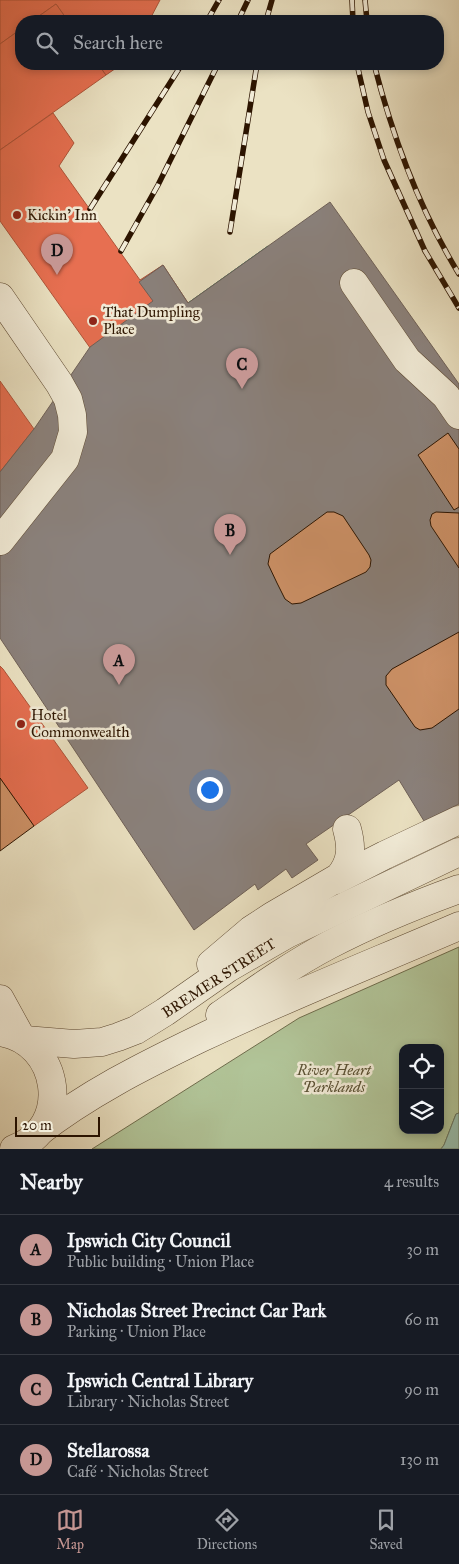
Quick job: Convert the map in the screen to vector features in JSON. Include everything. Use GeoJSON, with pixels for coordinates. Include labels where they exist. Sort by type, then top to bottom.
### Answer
{"type":"FeatureCollection","features":[{"type":"Feature","properties":{"kind":"street"},"geometry":{"type":"LineString","coordinates":[[354,283],[407,360],[446,396],[459,415]]}},
{"type":"Feature","properties":{"kind":"street"},"geometry":{"type":"LineString","coordinates":[[0,297],[59,382],[68,399],[72,415],[73,432],[65,459],[0,541]]}},
{"type":"Feature","properties":{"kind":"street"},"geometry":{"type":"LineString","coordinates":[[165,1012],[211,963],[274,914],[385,855],[459,820]]}},
{"type":"Feature","properties":{"kind":"street"},"geometry":{"type":"LineString","coordinates":[[328,884],[339,877],[349,861],[351,844],[347,829]]}},
{"type":"Feature","properties":{"kind":"street","name":"BREMER STREET"},"geometry":{"type":"LineString","coordinates":[[16,1037],[74,1044],[102,1042],[136,1030],[228,968],[287,934],[459,852]]}},
{"type":"Feature","properties":{"kind":"street"},"geometry":{"type":"LineString","coordinates":[[140,1068],[306,958],[367,926],[453,891]]}},
{"type":"Feature","properties":{"kind":"street"},"geometry":{"type":"LineString","coordinates":[[23,1144],[77,1104],[140,1068],[245,1017],[459,926]]}},
{"type":"Feature","properties":{"kind":"street"},"geometry":{"type":"LineString","coordinates":[[0,999],[16,1037],[42,1057],[51,1078],[53,1090],[49,1113],[44,1124],[23,1144]]}},
{"type":"Feature","properties":{"kind":"green space","name":"River Heart Parklands"},"geometry":{"type":"Polygon","coordinates":[[[459,947],[459,1113],[456,1114],[441,1149],[92,1149],[299,1018],[459,947]]]}},
{"type":"Feature","properties":{"kind":"shaded area"},"geometry":{"type":"Polygon","coordinates":[[[459,1113],[459,1149],[441,1149],[456,1114],[459,1113]]]}},
{"type":"Feature","properties":{"kind":"building: Shops"},"geometry":{"type":"Polygon","coordinates":[[[0,0],[160,0],[152,15],[64,15],[56,4],[40,15],[15,15],[15,33],[0,44],[0,0]]]}},
{"type":"Feature","properties":{"kind":"building: Shops"},"geometry":{"type":"Polygon","coordinates":[[[56,4],[64,15],[40,15],[56,4]]]}},
{"type":"Feature","properties":{"kind":"building: Shops"},"geometry":{"type":"Polygon","coordinates":[[[15,33],[15,70],[102,70],[106,75],[0,150],[0,44],[15,33]]]}},
{"type":"Feature","properties":{"kind":"building: Shops"},"geometry":{"type":"Polygon","coordinates":[[[102,70],[113,70],[106,75],[102,70]]]}},
{"type":"Feature","properties":{"kind":"building: Shops"},"geometry":{"type":"Polygon","coordinates":[[[53,113],[74,143],[59,166],[140,280],[163,265],[188,303],[103,366],[0,221],[0,150],[53,113]]]}},
{"type":"Feature","properties":{"kind":"building: Shops"},"geometry":{"type":"Polygon","coordinates":[[[0,381],[34,429],[0,472],[0,381]]]}},
{"type":"Feature","properties":{"kind":"building: Shops"},"geometry":{"type":"Polygon","coordinates":[[[22,446],[31,471],[0,510],[0,472],[22,446]]]}},
{"type":"Feature","properties":{"kind":"building: Shops","name":"Hotel Commonwealth"},"geometry":{"type":"Polygon","coordinates":[[[0,666],[88,788],[34,826],[0,778],[0,666]]]}},
{"type":"Feature","properties":{"kind":"building: Schools"},"geometry":{"type":"Polygon","coordinates":[[[268,246],[399,425],[314,487],[290,489],[269,505],[265,521],[223,570],[219,570],[156,473],[158,459],[98,369],[268,246]]]}},
{"type":"Feature","properties":{"kind":"building: Public"},"geometry":{"type":"Polygon","coordinates":[[[64,521],[80,533],[88,522],[268,772],[153,856],[0,636],[0,601],[64,521]]]}},
{"type":"Feature","properties":{"kind":"building: Industry"},"geometry":{"type":"Polygon","coordinates":[[[330,202],[459,384],[459,804],[424,821],[399,780],[306,844],[318,860],[292,878],[286,869],[258,890],[255,884],[194,930],[0,638],[0,472],[34,429],[90,347],[153,301],[139,282],[163,265],[188,303],[330,202]]]}},
{"type":"Feature","properties":{"kind":"building: Other"},"geometry":{"type":"Polygon","coordinates":[[[448,433],[459,449],[459,507],[454,510],[418,455],[448,433]]]}},
{"type":"Feature","properties":{"kind":"building: Other"},"geometry":{"type":"Polygon","coordinates":[[[327,512],[334,512],[343,516],[369,555],[371,560],[370,567],[366,572],[301,603],[292,604],[285,599],[268,564],[270,554],[327,512]]]}},
{"type":"Feature","properties":{"kind":"building: Other"},"geometry":{"type":"Polygon","coordinates":[[[436,512],[459,513],[459,568],[431,526],[432,514],[436,512]]]}},
{"type":"Feature","properties":{"kind":"building: Other"},"geometry":{"type":"Polygon","coordinates":[[[459,632],[459,709],[432,728],[420,730],[415,727],[386,685],[386,676],[392,669],[459,632]]]}},
{"type":"Feature","properties":{"kind":"building: Other"},"geometry":{"type":"Polygon","coordinates":[[[0,778],[34,826],[0,851],[0,778]]]}},
{"type":"Feature","properties":{"kind":"railway"},"geometry":{"type":"LineString","coordinates":[[210,15],[219,0]]}},
{"type":"Feature","properties":{"kind":"railway"},"geometry":{"type":"LineString","coordinates":[[241,15],[248,0]]}},
{"type":"Feature","properties":{"kind":"railway"},"geometry":{"type":"LineString","coordinates":[[268,15],[272,0]]}},
{"type":"Feature","properties":{"kind":"railway"},"geometry":{"type":"LineString","coordinates":[[352,0],[353,15]]}},
{"type":"Feature","properties":{"kind":"railway"},"geometry":{"type":"LineString","coordinates":[[365,0],[366,15]]}},
{"type":"Feature","properties":{"kind":"railway"},"geometry":{"type":"LineString","coordinates":[[90,209],[178,70]]}},
{"type":"Feature","properties":{"kind":"railway"},"geometry":{"type":"LineString","coordinates":[[121,251],[158,185],[215,70]]}},
{"type":"Feature","properties":{"kind":"railway"},"geometry":{"type":"LineString","coordinates":[[230,232],[256,70]]}},
{"type":"Feature","properties":{"kind":"railway"},"geometry":{"type":"LineString","coordinates":[[358,70],[368,112],[384,160],[425,251],[459,308]]}},
{"type":"Feature","properties":{"kind":"railway"},"geometry":{"type":"LineString","coordinates":[[376,70],[399,146],[420,199],[459,274]]}},
{"type":"Feature","properties":{"kind":"place","name":"Kickin' Inn"},"geometry":{"type":"Point","coordinates":[17,215]}},
{"type":"Feature","properties":{"kind":"place","name":"Stellarossa"},"geometry":{"type":"Point","coordinates":[57,275]}},
{"type":"Feature","properties":{"kind":"place","name":"That Dumpling Place"},"geometry":{"type":"Point","coordinates":[93,321]}},
{"type":"Feature","properties":{"kind":"place","name":"Ipswich Central Library"},"geometry":{"type":"Point","coordinates":[242,389]}},
{"type":"Feature","properties":{"kind":"place","name":"Nicholas Street Precinct Car Park"},"geometry":{"type":"Point","coordinates":[230,555]}},
{"type":"Feature","properties":{"kind":"place","name":"Ipswich City Council"},"geometry":{"type":"Point","coordinates":[119,685]}},
{"type":"Feature","properties":{"kind":"place","name":"Hotel Commonwealth"},"geometry":{"type":"Point","coordinates":[21,724]}}]}
